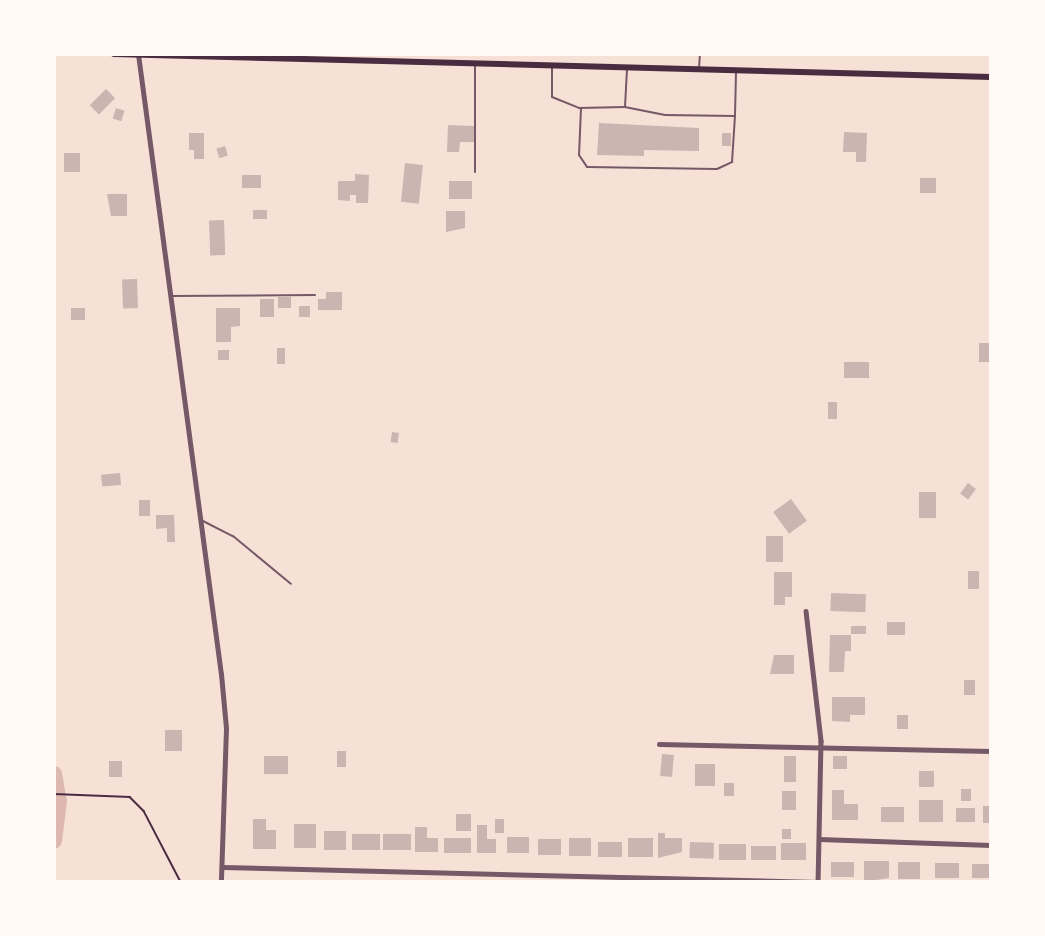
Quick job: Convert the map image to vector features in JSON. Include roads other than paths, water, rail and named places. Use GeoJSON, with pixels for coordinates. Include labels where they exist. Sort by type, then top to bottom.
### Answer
{"type":"FeatureCollection","features":[{"type":"Feature","properties":{"kind":"main road"},"geometry":{"type":"LineString","coordinates":[[114,54],[991,77]]}},
{"type":"Feature","properties":{"kind":"street"},"geometry":{"type":"LineString","coordinates":[[138,54],[225,713],[221,882]]}},
{"type":"Feature","properties":{"kind":"street"},"geometry":{"type":"LineString","coordinates":[[222,867],[635,880],[818,882],[820,749],[806,611]]}},
{"type":"Feature","properties":{"kind":"street"},"geometry":{"type":"LineString","coordinates":[[659,744],[991,751]]}},
{"type":"Feature","properties":{"kind":"street"},"geometry":{"type":"LineString","coordinates":[[819,839],[991,844]]}},
{"type":"Feature","properties":{"kind":"lane"},"geometry":{"type":"LineString","coordinates":[[699,70],[700,54]]}},
{"type":"Feature","properties":{"kind":"lane"},"geometry":{"type":"LineString","coordinates":[[475,65],[475,172]]}},
{"type":"Feature","properties":{"kind":"lane"},"geometry":{"type":"LineString","coordinates":[[552,67],[552,98],[581,108],[625,108],[665,115],[735,116]]}},
{"type":"Feature","properties":{"kind":"lane"},"geometry":{"type":"LineString","coordinates":[[625,108],[627,68]]}},
{"type":"Feature","properties":{"kind":"lane"},"geometry":{"type":"LineString","coordinates":[[581,108],[579,155],[587,167],[724,168],[734,155],[736,71]]}},
{"type":"Feature","properties":{"kind":"lane"},"geometry":{"type":"LineString","coordinates":[[171,296],[315,295]]}},
{"type":"Feature","properties":{"kind":"lane"},"geometry":{"type":"LineString","coordinates":[[201,520],[233,536],[291,584]]}},
{"type":"Feature","properties":{"kind":"waterway"},"geometry":{"type":"LineString","coordinates":[[54,774],[59,801],[54,841]]}}]}
